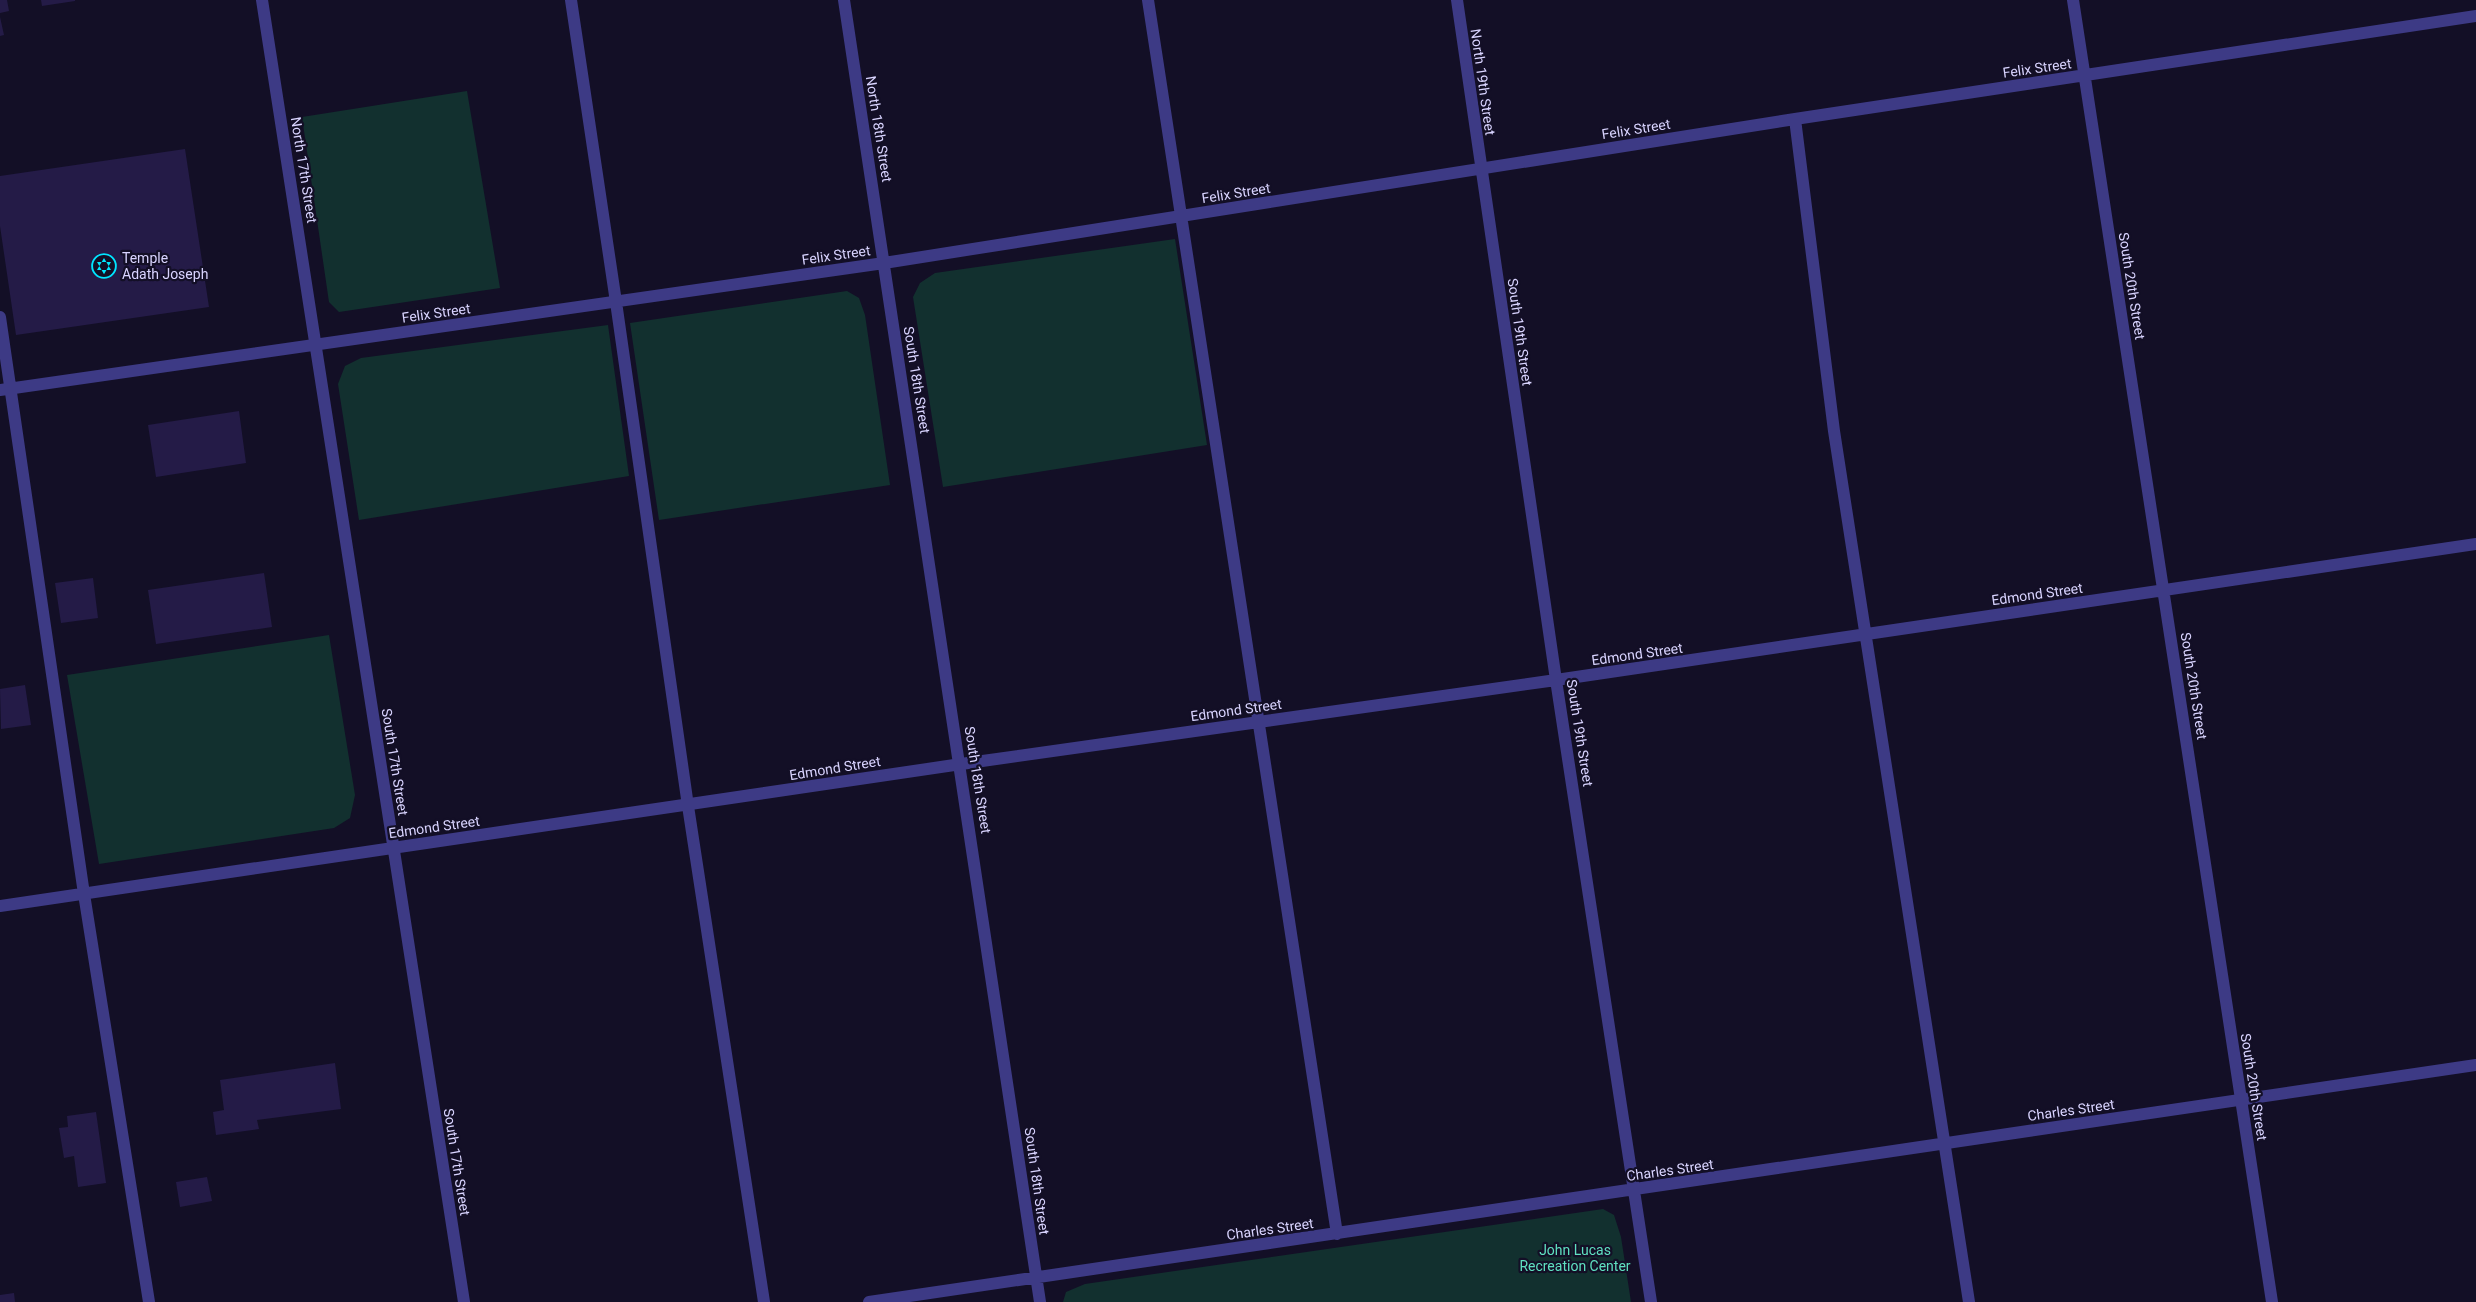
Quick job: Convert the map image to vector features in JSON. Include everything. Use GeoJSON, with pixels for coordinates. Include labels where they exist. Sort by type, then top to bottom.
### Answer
{"type":"FeatureCollection","features":[{"type":"Feature","properties":{"kind":"street","name":"North 17th Street"},"geometry":{"type":"LineString","coordinates":[[262,0],[317,345]]}},
{"type":"Feature","properties":{"kind":"street"},"geometry":{"type":"LineString","coordinates":[[571,0],[688,806],[764,1302]]}},
{"type":"Feature","properties":{"kind":"street","name":"North 18th Street"},"geometry":{"type":"LineString","coordinates":[[844,0],[884,263]]}},
{"type":"Feature","properties":{"kind":"street"},"geometry":{"type":"LineString","coordinates":[[1148,0],[1337,1234]]}},
{"type":"Feature","properties":{"kind":"street","name":"North 19th Street"},"geometry":{"type":"LineString","coordinates":[[1457,0],[1480,168]]}},
{"type":"Feature","properties":{"kind":"street","name":"South 20th Street"},"geometry":{"type":"LineString","coordinates":[[2073,0],[2272,1302]]}},
{"type":"Feature","properties":{"kind":"street","name":"Felix Street"},"geometry":{"type":"LineString","coordinates":[[5,389],[884,263],[1795,119],[2476,16]]}},
{"type":"Feature","properties":{"kind":"street"},"geometry":{"type":"LineString","coordinates":[[1795,119],[1834,431],[1969,1302]]}},
{"type":"Feature","properties":{"kind":"street","name":"South 19th Street"},"geometry":{"type":"LineString","coordinates":[[1480,168],[1556,680],[1652,1302]]}},
{"type":"Feature","properties":{"kind":"street","name":"South 18th Street"},"geometry":{"type":"LineString","coordinates":[[884,263],[961,764],[1040,1302]]}},
{"type":"Feature","properties":{"kind":"street"},"geometry":{"type":"LineString","coordinates":[[0,317],[5,389],[149,1302]]}},
{"type":"Feature","properties":{"kind":"street","name":"South 17th Street"},"geometry":{"type":"LineString","coordinates":[[317,345],[464,1302]]}},
{"type":"Feature","properties":{"kind":"street","name":"Edmond Street"},"geometry":{"type":"LineString","coordinates":[[0,906],[688,806],[961,764],[1866,635],[2476,544]]}},
{"type":"Feature","properties":{"kind":"street","name":"Charles Street"},"geometry":{"type":"LineString","coordinates":[[869,1302],[1634,1191],[2476,1065]]}},
{"type":"Feature","properties":{"kind":"green space"},"geometry":{"type":"Polygon","coordinates":[[[467,91],[500,288],[339,312],[329,302],[302,117],[467,91]]]}},
{"type":"Feature","properties":{"kind":"green space"},"geometry":{"type":"Polygon","coordinates":[[[1175,239],[1207,445],[943,487],[913,297],[920,283],[935,273],[1175,239]]]}},
{"type":"Feature","properties":{"kind":"green space"},"geometry":{"type":"Polygon","coordinates":[[[847,291],[859,298],[865,315],[890,485],[659,520],[630,323],[847,291]]]}},
{"type":"Feature","properties":{"kind":"green space"},"geometry":{"type":"Polygon","coordinates":[[[608,325],[629,476],[359,520],[338,384],[345,366],[361,358],[608,325]]]}},
{"type":"Feature","properties":{"kind":"green space"},"geometry":{"type":"Polygon","coordinates":[[[329,635],[355,795],[350,818],[334,828],[99,864],[67,675],[329,635]]]}},
{"type":"Feature","properties":{"kind":"green space","name":"John Lucas Recreation Center"},"geometry":{"type":"Polygon","coordinates":[[[1603,1209],[1614,1215],[1621,1237],[1631,1302],[1063,1302],[1066,1292],[1085,1284],[1603,1209]]]}},
{"type":"Feature","properties":{"kind":"building"},"geometry":{"type":"Polygon","coordinates":[[[0,0],[7,0],[9,11],[0,13],[0,0]]]}},
{"type":"Feature","properties":{"kind":"building"},"geometry":{"type":"Polygon","coordinates":[[[41,0],[75,0],[75,1],[42,6],[41,0]]]}},
{"type":"Feature","properties":{"kind":"building"},"geometry":{"type":"Polygon","coordinates":[[[0,17],[4,35],[0,36],[0,17]]]}},
{"type":"Feature","properties":{"kind":"building","name":"Temple Adath Joseph"},"geometry":{"type":"Polygon","coordinates":[[[185,149],[209,307],[16,335],[0,226],[0,176],[185,149]]]}},
{"type":"Feature","properties":{"kind":"building"},"geometry":{"type":"Polygon","coordinates":[[[239,411],[246,463],[156,477],[148,425],[239,411]]]}},
{"type":"Feature","properties":{"kind":"building"},"geometry":{"type":"Polygon","coordinates":[[[264,573],[272,627],[156,644],[148,590],[264,573]]]}},
{"type":"Feature","properties":{"kind":"building"},"geometry":{"type":"Polygon","coordinates":[[[93,578],[98,618],[61,623],[55,583],[93,578]]]}},
{"type":"Feature","properties":{"kind":"building"},"geometry":{"type":"Polygon","coordinates":[[[25,685],[31,725],[1,729],[0,689],[25,685]]]}},
{"type":"Feature","properties":{"kind":"building"},"geometry":{"type":"Polygon","coordinates":[[[335,1063],[341,1109],[257,1120],[259,1129],[216,1135],[213,1112],[224,1110],[220,1080],[335,1063]]]}},
{"type":"Feature","properties":{"kind":"building"},"geometry":{"type":"Polygon","coordinates":[[[96,1112],[106,1183],[78,1187],[74,1156],[64,1158],[59,1128],[68,1127],[67,1116],[96,1112]]]}},
{"type":"Feature","properties":{"kind":"building"},"geometry":{"type":"Polygon","coordinates":[[[207,1177],[212,1201],[180,1207],[176,1182],[207,1177]]]}},
{"type":"Feature","properties":{"kind":"building"},"geometry":{"type":"Polygon","coordinates":[[[14,1293],[15,1302],[0,1302],[0,1295],[14,1293]]]}},
{"type":"Feature","properties":{"kind":"place","name":"Temple Adath Joseph"},"geometry":{"type":"Point","coordinates":[104,266]}}]}
